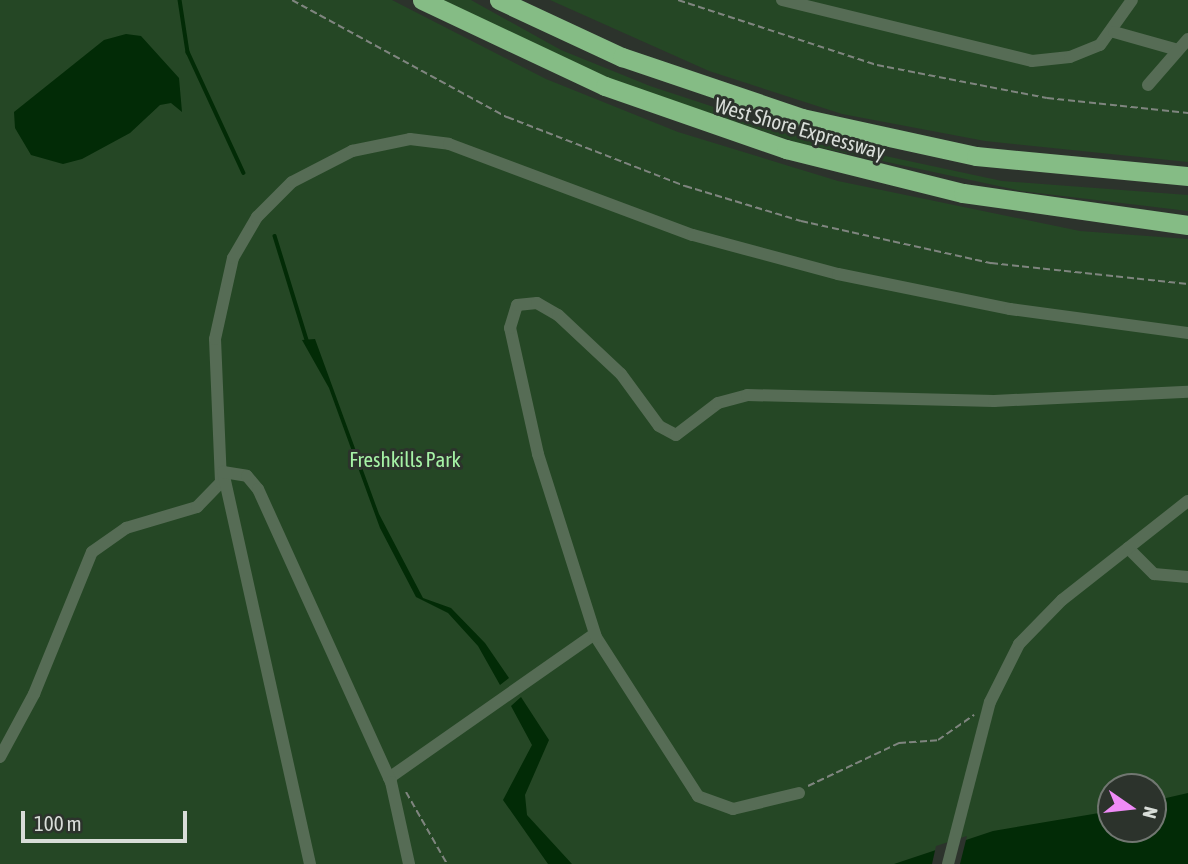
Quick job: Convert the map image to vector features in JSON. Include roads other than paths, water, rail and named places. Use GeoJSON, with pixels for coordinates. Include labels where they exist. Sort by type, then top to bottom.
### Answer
{"type":"FeatureCollection","features":[{"type":"Feature","properties":{"kind":"highway","name":"West Shore Expressway"},"geometry":{"type":"LineString","coordinates":[[422,0],[605,86],[786,149],[963,193],[1188,225]]}},
{"type":"Feature","properties":{"kind":"highway","name":"West Shore Expressway"},"geometry":{"type":"LineString","coordinates":[[499,0],[710,89],[802,118],[976,156],[1188,176]]}},
{"type":"Feature","properties":{"kind":"highway"},"geometry":{"type":"LineString","coordinates":[[526,0],[710,89]]}},
{"type":"Feature","properties":{"kind":"lane"},"geometry":{"type":"LineString","coordinates":[[782,0],[1021,60],[1070,57],[1114,32],[1132,0]]}},
{"type":"Feature","properties":{"kind":"lane"},"geometry":{"type":"LineString","coordinates":[[1114,32],[1178,50]]}},
{"type":"Feature","properties":{"kind":"lane"},"geometry":{"type":"LineString","coordinates":[[1148,85],[1188,39]]}},
{"type":"Feature","properties":{"kind":"lane"},"geometry":{"type":"LineString","coordinates":[[310,864],[223,472],[215,339],[225,282],[243,238],[276,198],[310,170],[352,151],[401,140],[474,150],[625,212],[838,274],[1010,309],[1188,333]]}},
{"type":"Feature","properties":{"kind":"lane"},"geometry":{"type":"LineString","coordinates":[[799,793],[733,809],[698,796],[595,634],[528,413],[510,328],[513,310],[523,302],[546,307],[575,330],[621,374],[659,426],[676,435],[719,403],[747,395],[993,401],[1188,392]]}},
{"type":"Feature","properties":{"kind":"lane"},"geometry":{"type":"LineString","coordinates":[[0,757],[29,704],[92,552],[126,528],[197,507],[223,472]]}},
{"type":"Feature","properties":{"kind":"lane"},"geometry":{"type":"LineString","coordinates":[[223,472],[247,476],[258,489],[390,778],[409,864]]}},
{"type":"Feature","properties":{"kind":"lane"},"geometry":{"type":"LineString","coordinates":[[948,864],[986,714],[1019,644],[1128,548],[1188,501]]}},
{"type":"Feature","properties":{"kind":"lane"},"geometry":{"type":"LineString","coordinates":[[1128,548],[1154,574],[1188,577]]}},
{"type":"Feature","properties":{"kind":"lane"},"geometry":{"type":"LineString","coordinates":[[390,778],[595,634]]}},
{"type":"Feature","properties":{"kind":"waterway"},"geometry":{"type":"LineString","coordinates":[[180,0],[188,52],[244,173]]}},
{"type":"Feature","properties":{"kind":"waterway"},"geometry":{"type":"LineString","coordinates":[[275,236],[308,343]]}},
{"type":"Feature","properties":{"kind":"park label","name":"Freshkills Park"},"geometry":{"type":"Point","coordinates":[405,459]}}]}
